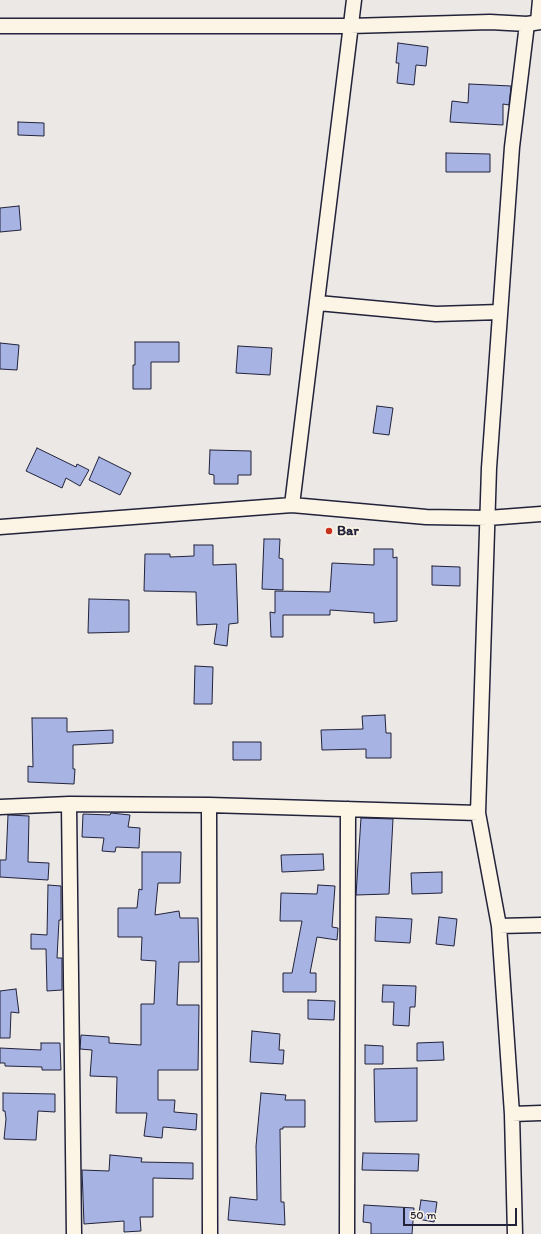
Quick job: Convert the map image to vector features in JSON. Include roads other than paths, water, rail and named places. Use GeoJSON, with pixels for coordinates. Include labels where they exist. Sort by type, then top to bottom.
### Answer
{"type":"FeatureCollection","features":[{"type":"Feature","properties":{"kind":"street"},"geometry":{"type":"LineString","coordinates":[[292,505],[354,0]]}},
{"type":"Feature","properties":{"kind":"street"},"geometry":{"type":"LineString","coordinates":[[515,1234],[512,1114],[499,926],[478,813],[489,468],[512,147],[540,0]]}},
{"type":"Feature","properties":{"kind":"street"},"geometry":{"type":"LineString","coordinates":[[0,26],[350,26],[535,22]]}},
{"type":"Feature","properties":{"kind":"street"},"geometry":{"type":"LineString","coordinates":[[318,303],[436,314],[500,312]]}},
{"type":"Feature","properties":{"kind":"street"},"geometry":{"type":"LineString","coordinates":[[0,527],[292,505],[426,517],[488,518],[541,514]]}},
{"type":"Feature","properties":{"kind":"street"},"geometry":{"type":"LineString","coordinates":[[0,807],[69,804],[209,805],[478,813]]}},
{"type":"Feature","properties":{"kind":"street"},"geometry":{"type":"LineString","coordinates":[[69,804],[74,1234]]}},
{"type":"Feature","properties":{"kind":"street"},"geometry":{"type":"LineString","coordinates":[[209,805],[210,1234]]}},
{"type":"Feature","properties":{"kind":"street"},"geometry":{"type":"LineString","coordinates":[[347,1234],[348,809]]}},
{"type":"Feature","properties":{"kind":"street"},"geometry":{"type":"LineString","coordinates":[[499,926],[541,925]]}},
{"type":"Feature","properties":{"kind":"street"},"geometry":{"type":"LineString","coordinates":[[512,1114],[541,1113]]}},
{"type":"Feature","properties":{"kind":"place","name":"Bar"},"geometry":{"type":"Point","coordinates":[329,531]}}]}
